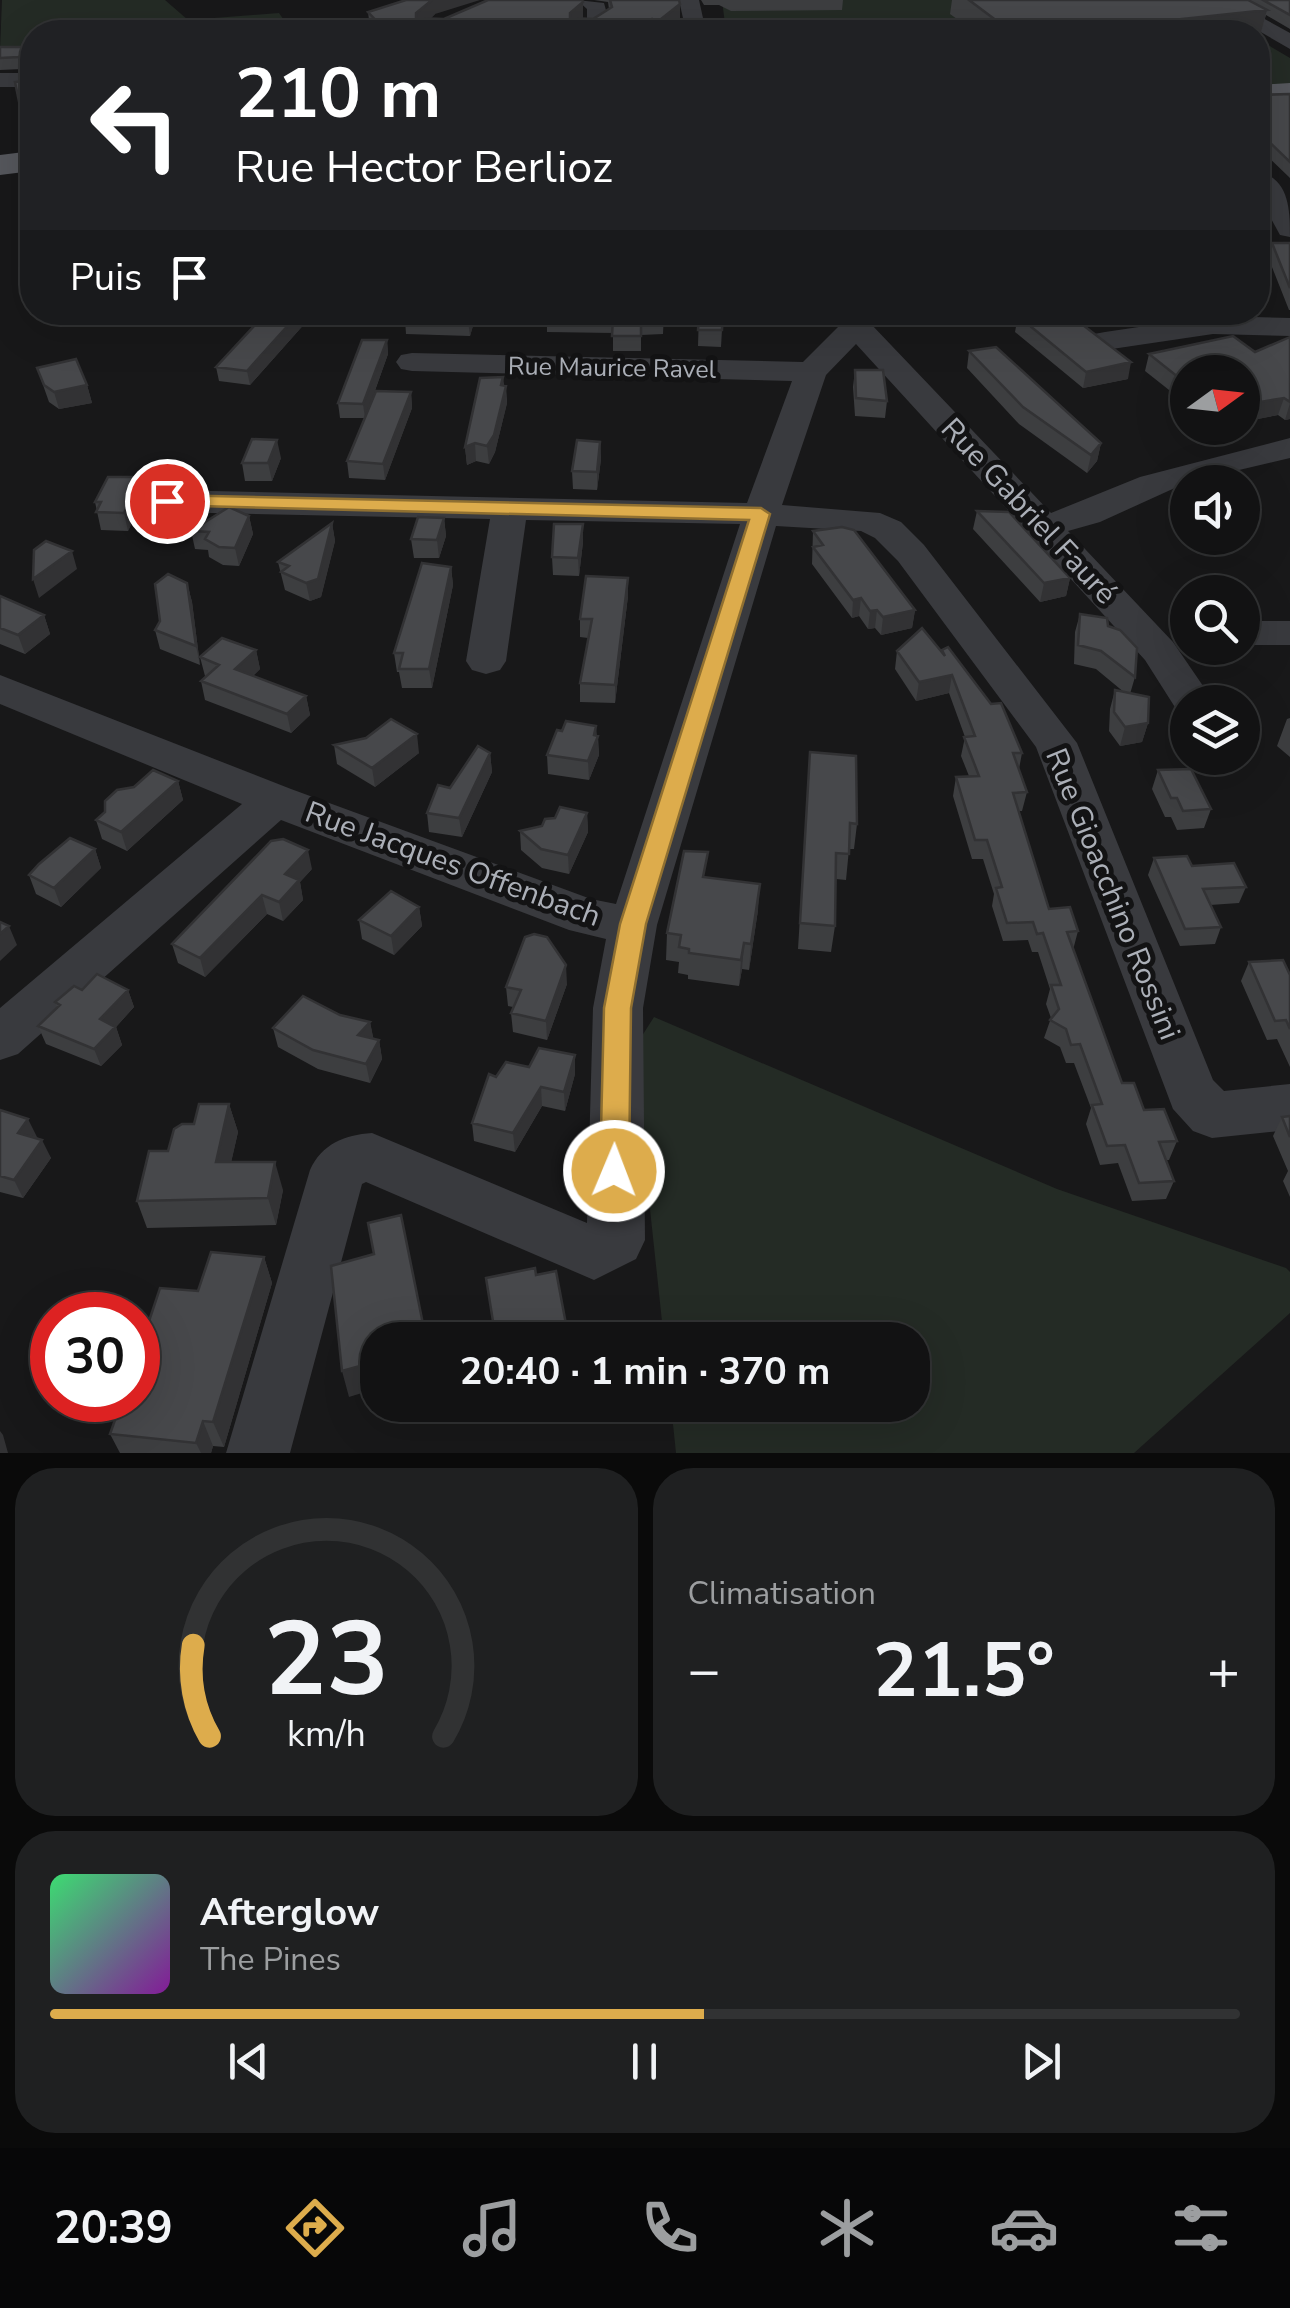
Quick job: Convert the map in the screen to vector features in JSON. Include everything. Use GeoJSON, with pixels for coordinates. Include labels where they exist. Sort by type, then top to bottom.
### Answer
{"type":"FeatureCollection","features":[{"type":"Feature","properties":{"kind":"street"},"geometry":{"type":"LineString","coordinates":[[587,0],[597,7],[598,20]]}},
{"type":"Feature","properties":{"kind":"street"},"geometry":{"type":"LineString","coordinates":[[1214,0],[1250,20]]}},
{"type":"Feature","properties":{"kind":"street"},"geometry":{"type":"LineString","coordinates":[[1270,193],[1290,229]]}},
{"type":"Feature","properties":{"kind":"street"},"geometry":{"type":"LineString","coordinates":[[258,1453],[338,1170],[356,1158],[372,1158],[594,1253],[616,1240],[618,1008],[633,924],[761,514],[811,372],[850,325]]}},
{"type":"Feature","properties":{"kind":"street","name":"Rue Gabriel Fauré"},"geometry":{"type":"LineString","coordinates":[[860,325],[1044,527],[1170,644]]}},
{"type":"Feature","properties":{"kind":"street"},"geometry":{"type":"LineString","coordinates":[[1105,342],[1213,325],[1290,326]]}},
{"type":"Feature","properties":{"kind":"street","name":"Rue Maurice Ravel"},"geometry":{"type":"LineString","coordinates":[[412,362],[811,372]]}},
{"type":"Feature","properties":{"kind":"street"},"geometry":{"type":"LineString","coordinates":[[1044,527],[1087,514],[1152,484],[1290,448]]}},
{"type":"Feature","properties":{"kind":"street"},"geometry":{"type":"LineString","coordinates":[[167,501],[761,514]]}},
{"type":"Feature","properties":{"kind":"street"},"geometry":{"type":"LineString","coordinates":[[486,661],[510,508]]}},
{"type":"Feature","properties":{"kind":"street","name":"Rue Gioacchino Rossini"},"geometry":{"type":"LineString","coordinates":[[761,514],[867,521],[888,530],[911,552],[1056,743],[1192,1093],[1212,1115],[1290,1107]]}},
{"type":"Feature","properties":{"kind":"street"},"geometry":{"type":"LineString","coordinates":[[1260,633],[1290,633]]}},
{"type":"Feature","properties":{"kind":"street","name":"Rue Jacques Offenbach"},"geometry":{"type":"LineString","coordinates":[[0,688],[274,800],[586,917],[633,924]]}},
{"type":"Feature","properties":{"kind":"street","name":"Rue Jacques Offenbach"},"geometry":{"type":"LineString","coordinates":[[0,1040],[274,800]]}},
{"type":"Feature","properties":{"kind":"shaded area"},"geometry":{"type":"Polygon","coordinates":[[[2,0],[165,0],[188,20],[20,20],[20,52],[0,50],[2,0]]]}},
{"type":"Feature","properties":{"kind":"shaded area"},"geometry":{"type":"Polygon","coordinates":[[[722,0],[1191,0],[1226,20],[724,20],[722,0]]]}},
{"type":"Feature","properties":{"kind":"shaded area"},"geometry":{"type":"Polygon","coordinates":[[[279,13],[284,20],[188,20],[279,13]]]}},
{"type":"Feature","properties":{"kind":"shaded area"},"geometry":{"type":"Polygon","coordinates":[[[1270,46],[1290,58],[1290,85],[1270,86],[1270,46]]]}},
{"type":"Feature","properties":{"kind":"shaded area"},"geometry":{"type":"Polygon","coordinates":[[[654,1017],[1057,1189],[1286,1268],[1290,1272],[1290,1313],[1134,1453],[676,1453],[673,1422],[930,1422],[930,1322],[662,1322],[633,1050],[654,1017]]]}},
{"type":"Feature","properties":{"kind":"building"},"geometry":{"type":"Polygon","coordinates":[[[406,0],[432,0],[416,13],[416,18],[444,19],[488,0],[582,0],[570,18],[593,19],[612,7],[610,0],[679,0],[680,4],[660,20],[376,20],[368,12],[406,0]]]}},
{"type":"Feature","properties":{"kind":"building"},"geometry":{"type":"Polygon","coordinates":[[[969,0],[1248,0],[1267,10],[1172,20],[996,20],[969,0]]]}},
{"type":"Feature","properties":{"kind":"building"},"geometry":{"type":"Polygon","coordinates":[[[1263,0],[1290,0],[1290,15],[1263,0]]]}},
{"type":"Feature","properties":{"kind":"building"},"geometry":{"type":"Polygon","coordinates":[[[0,47],[20,47],[19,57],[0,58],[0,47]]]}},
{"type":"Feature","properties":{"kind":"building"},"geometry":{"type":"Polygon","coordinates":[[[1290,94],[1290,162],[1270,143],[1270,95],[1290,94]]]}},
{"type":"Feature","properties":{"kind":"building"},"geometry":{"type":"Polygon","coordinates":[[[1272,243],[1290,243],[1290,288],[1272,243]]]}},
{"type":"Feature","properties":{"kind":"building"},"geometry":{"type":"Polygon","coordinates":[[[255,325],[288,325],[247,371],[216,367],[255,325]]]}},
{"type":"Feature","properties":{"kind":"building"},"geometry":{"type":"Polygon","coordinates":[[[613,325],[641,325],[641,336],[612,336],[613,325]]]}},
{"type":"Feature","properties":{"kind":"building"},"geometry":{"type":"Polygon","coordinates":[[[698,325],[722,325],[722,330],[698,330],[698,325]]]}},
{"type":"Feature","properties":{"kind":"building"},"geometry":{"type":"Polygon","coordinates":[[[1029,325],[1083,325],[1131,362],[1086,372],[1029,325]]]}},
{"type":"Feature","properties":{"kind":"building"},"geometry":{"type":"Polygon","coordinates":[[[1233,336],[1255,352],[1290,337],[1290,402],[1284,398],[1260,402],[1260,355],[1170,355],[1170,371],[1149,354],[1233,336]]]}},
{"type":"Feature","properties":{"kind":"building"},"geometry":{"type":"Polygon","coordinates":[[[362,340],[387,340],[363,404],[338,403],[362,340]]]}},
{"type":"Feature","properties":{"kind":"building"},"geometry":{"type":"Polygon","coordinates":[[[996,347],[1101,443],[1091,455],[1023,407],[969,351],[996,347]]]}},
{"type":"Feature","properties":{"kind":"building"},"geometry":{"type":"Polygon","coordinates":[[[76,359],[87,385],[54,392],[44,385],[37,368],[76,359]]]}},
{"type":"Feature","properties":{"kind":"building"},"geometry":{"type":"Polygon","coordinates":[[[855,370],[883,370],[887,401],[856,398],[855,370]]]}},
{"type":"Feature","properties":{"kind":"building"},"geometry":{"type":"Polygon","coordinates":[[[503,377],[501,385],[506,386],[494,435],[487,446],[475,443],[465,447],[480,378],[503,377]]]}},
{"type":"Feature","properties":{"kind":"building"},"geometry":{"type":"Polygon","coordinates":[[[376,391],[411,392],[383,464],[347,461],[376,391]]]}},
{"type":"Feature","properties":{"kind":"building"},"geometry":{"type":"Polygon","coordinates":[[[252,439],[277,440],[268,463],[242,463],[252,439]]]}},
{"type":"Feature","properties":{"kind":"building"},"geometry":{"type":"Polygon","coordinates":[[[577,440],[600,442],[597,472],[572,471],[577,440]]]}},
{"type":"Feature","properties":{"kind":"building"},"geometry":{"type":"Polygon","coordinates":[[[108,477],[137,477],[124,513],[96,512],[101,502],[95,502],[108,477]]]}},
{"type":"Feature","properties":{"kind":"building"},"geometry":{"type":"Polygon","coordinates":[[[229,507],[249,516],[235,548],[219,547],[205,539],[209,532],[191,531],[229,507]]]}},
{"type":"Feature","properties":{"kind":"building"},"geometry":{"type":"Polygon","coordinates":[[[977,511],[1009,512],[1070,578],[1044,583],[977,511]]]}},
{"type":"Feature","properties":{"kind":"building"},"geometry":{"type":"Polygon","coordinates":[[[418,517],[444,518],[437,540],[411,539],[418,517]]]}},
{"type":"Feature","properties":{"kind":"building"},"geometry":{"type":"Polygon","coordinates":[[[332,523],[318,579],[306,583],[281,572],[289,566],[278,562],[332,523]]]}},
{"type":"Feature","properties":{"kind":"building"},"geometry":{"type":"Polygon","coordinates":[[[554,524],[583,524],[578,558],[552,557],[554,524]]]}},
{"type":"Feature","properties":{"kind":"building"},"geometry":{"type":"Polygon","coordinates":[[[842,527],[854,530],[915,610],[883,617],[877,610],[870,611],[861,598],[853,600],[813,547],[823,545],[813,531],[842,527]]]}},
{"type":"Feature","properties":{"kind":"building"},"geometry":{"type":"Polygon","coordinates":[[[46,541],[72,551],[33,579],[34,550],[46,541]]]}},
{"type":"Feature","properties":{"kind":"building"},"geometry":{"type":"Polygon","coordinates":[[[422,563],[451,567],[429,669],[399,669],[403,653],[394,653],[422,563]]]}},
{"type":"Feature","properties":{"kind":"building"},"geometry":{"type":"Polygon","coordinates":[[[168,574],[187,583],[196,646],[155,630],[160,621],[155,584],[168,574]]]}},
{"type":"Feature","properties":{"kind":"building"},"geometry":{"type":"Polygon","coordinates":[[[586,576],[628,578],[615,685],[580,683],[592,619],[580,619],[586,576]]]}},
{"type":"Feature","properties":{"kind":"building"},"geometry":{"type":"Polygon","coordinates":[[[0,596],[44,615],[18,635],[0,628],[0,596]]]}},
{"type":"Feature","properties":{"kind":"building"},"geometry":{"type":"Polygon","coordinates":[[[1080,614],[1107,618],[1108,626],[1120,630],[1137,648],[1135,677],[1101,651],[1078,645],[1080,614]]]}},
{"type":"Feature","properties":{"kind":"building"},"geometry":{"type":"Polygon","coordinates":[[[922,628],[945,656],[942,650],[948,647],[991,704],[1001,703],[1022,753],[1013,753],[1027,792],[1013,793],[1049,909],[1070,907],[1078,931],[1067,932],[1122,1083],[1134,1083],[1144,1110],[1164,1109],[1177,1141],[1159,1142],[1174,1181],[1139,1183],[1125,1145],[1107,1146],[1092,1105],[1102,1104],[1080,1044],[1071,1045],[1066,1029],[1050,1020],[1059,1009],[1051,985],[1061,985],[1043,933],[1037,934],[1033,922],[1007,923],[996,888],[1002,887],[987,840],[975,840],[956,777],[979,776],[964,737],[975,736],[952,675],[919,682],[897,651],[922,628]]]}},
{"type":"Feature","properties":{"kind":"building"},"geometry":{"type":"Polygon","coordinates":[[[222,638],[256,650],[235,669],[306,696],[287,714],[201,681],[219,665],[200,657],[222,638]]]}},
{"type":"Feature","properties":{"kind":"building"},"geometry":{"type":"Polygon","coordinates":[[[1115,690],[1149,697],[1148,723],[1125,727],[1114,712],[1115,690]]]}},
{"type":"Feature","properties":{"kind":"building"},"geometry":{"type":"Polygon","coordinates":[[[391,719],[417,734],[372,768],[334,745],[366,738],[391,719]]]}},
{"type":"Feature","properties":{"kind":"building"},"geometry":{"type":"Polygon","coordinates":[[[566,721],[596,726],[594,735],[598,736],[588,761],[547,755],[557,730],[562,731],[566,721]]]}},
{"type":"Feature","properties":{"kind":"building"},"geometry":{"type":"Polygon","coordinates":[[[478,746],[490,753],[459,818],[427,813],[438,785],[450,788],[478,746]]]}},
{"type":"Feature","properties":{"kind":"building"},"geometry":{"type":"Polygon","coordinates":[[[810,752],[856,756],[857,824],[850,823],[849,854],[836,853],[835,926],[800,923],[810,752]]]}},
{"type":"Feature","properties":{"kind":"building"},"geometry":{"type":"Polygon","coordinates":[[[153,770],[178,781],[121,832],[96,820],[105,812],[105,801],[117,790],[134,787],[153,770]]]}},
{"type":"Feature","properties":{"kind":"building"},"geometry":{"type":"Polygon","coordinates":[[[1158,770],[1170,770],[1170,775],[1194,775],[1211,809],[1183,811],[1177,798],[1171,798],[1158,770]]]}},
{"type":"Feature","properties":{"kind":"building"},"geometry":{"type":"Polygon","coordinates":[[[560,807],[587,813],[568,855],[541,849],[520,831],[542,826],[545,819],[555,818],[560,807]]]}},
{"type":"Feature","properties":{"kind":"building"},"geometry":{"type":"Polygon","coordinates":[[[70,838],[95,849],[54,888],[29,875],[39,864],[70,838]]]}},
{"type":"Feature","properties":{"kind":"building"},"geometry":{"type":"Polygon","coordinates":[[[283,839],[308,850],[285,874],[299,880],[279,902],[262,895],[200,958],[172,944],[271,841],[283,839]]]}},
{"type":"Feature","properties":{"kind":"building"},"geometry":{"type":"Polygon","coordinates":[[[684,851],[708,852],[703,877],[760,884],[751,944],[744,943],[741,960],[689,953],[689,949],[679,947],[681,935],[667,933],[684,851]]]}},
{"type":"Feature","properties":{"kind":"building"},"geometry":{"type":"Polygon","coordinates":[[[1187,856],[1192,866],[1234,863],[1246,887],[1203,889],[1221,927],[1185,929],[1154,858],[1187,856]]]}},
{"type":"Feature","properties":{"kind":"building"},"geometry":{"type":"Polygon","coordinates":[[[391,891],[419,907],[391,936],[359,920],[391,891]]]}},
{"type":"Feature","properties":{"kind":"building"},"geometry":{"type":"Polygon","coordinates":[[[525,937],[547,937],[566,965],[546,1021],[511,1013],[521,990],[506,987],[525,937]]]}},
{"type":"Feature","properties":{"kind":"building"},"geometry":{"type":"Polygon","coordinates":[[[1283,960],[1290,975],[1290,1029],[1286,1020],[1275,1021],[1249,962],[1283,960]]]}},
{"type":"Feature","properties":{"kind":"building"},"geometry":{"type":"Polygon","coordinates":[[[97,974],[128,990],[100,1019],[115,1027],[94,1049],[38,1026],[60,1005],[55,1002],[74,986],[82,990],[97,974]]]}},
{"type":"Feature","properties":{"kind":"building"},"geometry":{"type":"Polygon","coordinates":[[[303,996],[340,1015],[370,1022],[358,1035],[379,1040],[366,1064],[313,1050],[273,1028],[303,996]]]}},
{"type":"Feature","properties":{"kind":"building"},"geometry":{"type":"Polygon","coordinates":[[[539,1048],[575,1055],[564,1092],[541,1087],[513,1133],[472,1123],[489,1074],[496,1077],[506,1062],[529,1067],[539,1048]]]}},
{"type":"Feature","properties":{"kind":"building"},"geometry":{"type":"Polygon","coordinates":[[[199,1104],[229,1104],[216,1162],[275,1162],[268,1198],[137,1201],[149,1151],[168,1151],[174,1129],[194,1124],[199,1104]]]}},
{"type":"Feature","properties":{"kind":"building"},"geometry":{"type":"Polygon","coordinates":[[[0,1110],[28,1119],[18,1133],[42,1140],[14,1180],[0,1176],[0,1110]]]}},
{"type":"Feature","properties":{"kind":"building"},"geometry":{"type":"Polygon","coordinates":[[[1290,1116],[1290,1137],[1282,1117],[1290,1116]]]}},
{"type":"Feature","properties":{"kind":"building"},"geometry":{"type":"Polygon","coordinates":[[[401,1215],[423,1322],[360,1322],[360,1366],[342,1371],[331,1266],[374,1254],[368,1223],[401,1215]]]}},
{"type":"Feature","properties":{"kind":"building"},"geometry":{"type":"Polygon","coordinates":[[[211,1252],[264,1257],[213,1422],[203,1421],[196,1443],[110,1434],[114,1422],[160,1422],[159,1292],[160,1288],[198,1291],[211,1252]]]}},
{"type":"Feature","properties":{"kind":"building"},"geometry":{"type":"Polygon","coordinates":[[[535,1268],[536,1275],[556,1271],[566,1322],[493,1322],[486,1278],[535,1268]]]}},
{"type":"Feature","properties":{"kind":"route"},"geometry":{"type":"LineString","coordinates":[[167,501],[761,514],[633,924],[618,1008],[614,1171]]}}]}
